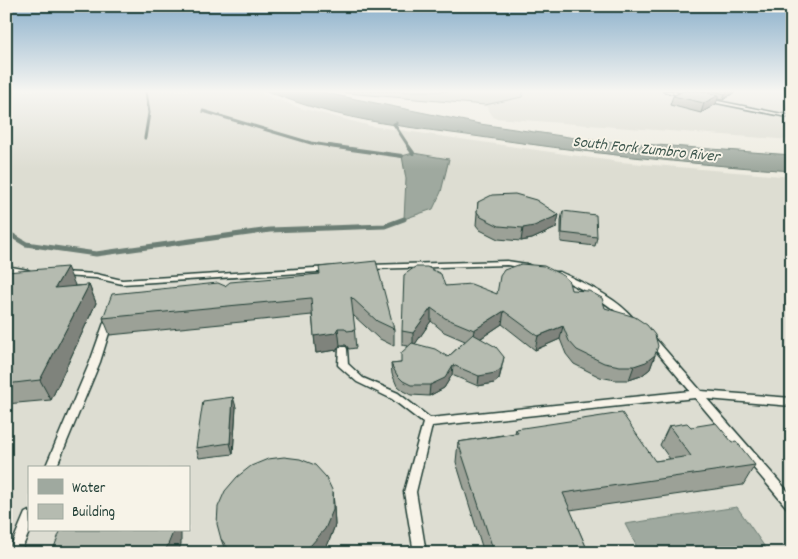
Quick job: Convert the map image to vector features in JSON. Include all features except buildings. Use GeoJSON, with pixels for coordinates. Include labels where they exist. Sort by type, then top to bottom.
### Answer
{"type":"FeatureCollection","features":[{"type":"Feature","properties":{"kind":"lane"},"geometry":{"type":"LineString","coordinates":[[356,267],[507,263],[541,268],[588,288],[618,308],[640,329],[792,505]]}},
{"type":"Feature","properties":{"kind":"lane"},"geometry":{"type":"LineString","coordinates":[[6,268],[39,272]]}},
{"type":"Feature","properties":{"kind":"lane"},"geometry":{"type":"LineString","coordinates":[[48,273],[96,276],[120,286],[231,279],[337,268]]}},
{"type":"Feature","properties":{"kind":"lane"},"geometry":{"type":"LineString","coordinates":[[51,466],[95,362],[113,309]]}},
{"type":"Feature","properties":{"kind":"lane"},"geometry":{"type":"LineString","coordinates":[[343,349],[343,365],[355,375],[395,396],[428,422],[696,394],[792,402]]}},
{"type":"Feature","properties":{"kind":"lane"},"geometry":{"type":"LineString","coordinates":[[420,553],[410,492],[428,422]]}},
{"type":"Feature","properties":{"kind":"lane"},"geometry":{"type":"LineString","coordinates":[[14,553],[28,519]]}},
{"type":"Feature","properties":{"kind":"shaded area"},"geometry":{"type":"Polygon","coordinates":[[[6,117],[336,117],[371,126],[620,162],[792,177],[792,553],[6,553],[6,117]]]}},
{"type":"Feature","properties":{"kind":"shaded area"},"geometry":{"type":"Polygon","coordinates":[[[792,117],[792,140],[494,118],[792,117]]]}},
{"type":"Feature","properties":{"kind":"water","name":"South Fork Zumbro River"},"geometry":{"type":"Polygon","coordinates":[[[353,117],[446,117],[589,140],[792,155],[792,171],[633,157],[369,121],[353,117]]]}},
{"type":"Feature","properties":{"kind":"water"},"geometry":{"type":"Polygon","coordinates":[[[413,153],[449,159],[441,192],[433,209],[404,219],[406,179],[402,156],[413,153]]]}},
{"type":"Feature","properties":{"kind":"water"},"geometry":{"type":"Polygon","coordinates":[[[737,507],[769,553],[640,553],[625,524],[737,507]]]}},
{"type":"Feature","properties":{"kind":"waterway"},"geometry":{"type":"LineString","coordinates":[[145,138],[148,117]]}},
{"type":"Feature","properties":{"kind":"waterway"},"geometry":{"type":"LineString","coordinates":[[224,117],[311,143],[337,147]]}},
{"type":"Feature","properties":{"kind":"waterway"},"geometry":{"type":"LineString","coordinates":[[396,123],[394,124],[409,147]]}},
{"type":"Feature","properties":{"kind":"waterway"},"geometry":{"type":"LineString","coordinates":[[329,146],[402,156]]}},
{"type":"Feature","properties":{"kind":"waterway"},"geometry":{"type":"LineString","coordinates":[[408,146],[413,153]]}},
{"type":"Feature","properties":{"kind":"waterway"},"geometry":{"type":"LineString","coordinates":[[6,232],[26,244],[96,254],[270,230],[385,226],[404,219]]}}]}
